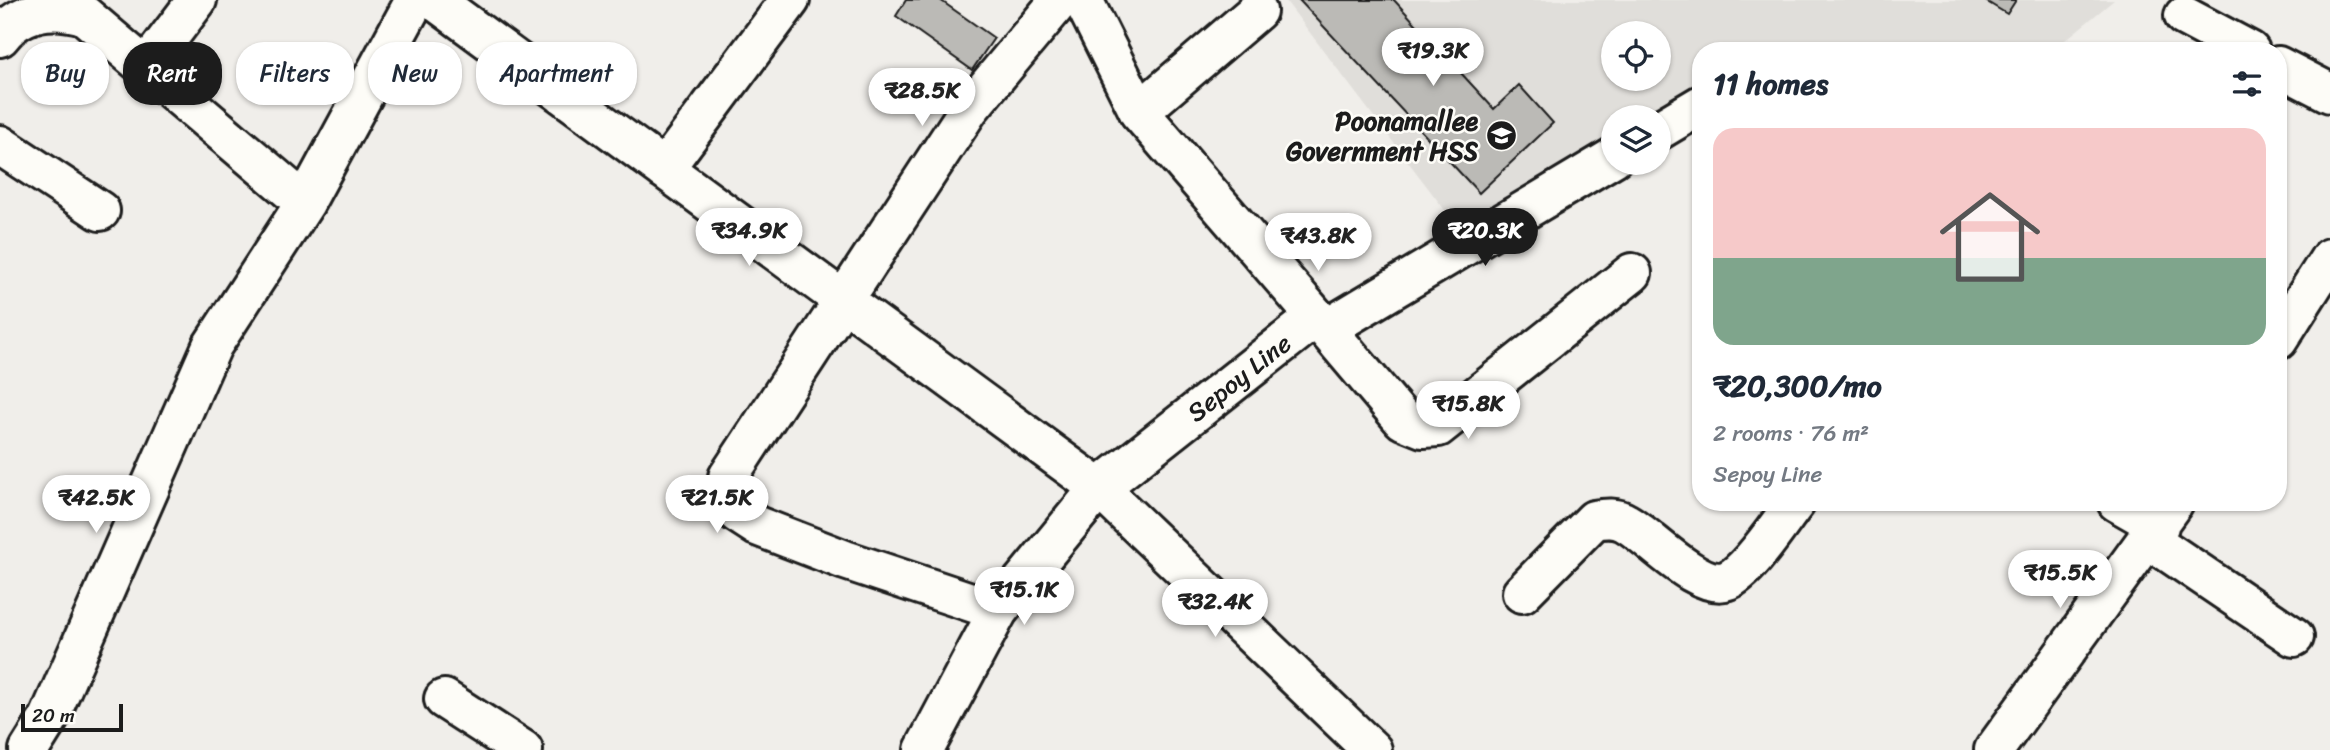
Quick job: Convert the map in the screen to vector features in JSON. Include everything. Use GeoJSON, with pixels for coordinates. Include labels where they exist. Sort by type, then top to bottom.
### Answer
{"type":"FeatureCollection","features":[{"type":"Feature","properties":{"kind":"street"},"geometry":{"type":"LineString","coordinates":[[165,42],[197,0]]}},
{"type":"Feature","properties":{"kind":"street"},"geometry":{"type":"LineString","coordinates":[[29,750],[49,718],[212,346],[305,203],[415,0]]}},
{"type":"Feature","properties":{"kind":"street"},"geometry":{"type":"LineString","coordinates":[[434,0],[1099,488],[1371,750]]}},
{"type":"Feature","properties":{"kind":"street"},"geometry":{"type":"LineString","coordinates":[[664,169],[790,0]]}},
{"type":"Feature","properties":{"kind":"street"},"geometry":{"type":"LineString","coordinates":[[998,611],[757,526],[737,513],[728,499],[728,477],[845,302],[969,108],[1060,0]]}},
{"type":"Feature","properties":{"kind":"street","name":"Sepoy Line"},"geometry":{"type":"LineString","coordinates":[[924,750],[998,611],[1099,488],[1321,323],[1139,112],[1083,0]]}},
{"type":"Feature","properties":{"kind":"street"},"geometry":{"type":"LineString","coordinates":[[0,37],[6,29],[38,9],[66,9],[84,15],[123,47]]}},
{"type":"Feature","properties":{"kind":"street"},"geometry":{"type":"LineString","coordinates":[[1139,112],[1257,11]]}},
{"type":"Feature","properties":{"kind":"street"},"geometry":{"type":"LineString","coordinates":[[2184,16],[2233,42]]}},
{"type":"Feature","properties":{"kind":"street"},"geometry":{"type":"LineString","coordinates":[[2287,71],[2330,93]]}},
{"type":"Feature","properties":{"kind":"street"},"geometry":{"type":"LineString","coordinates":[[192,105],[305,203]]}},
{"type":"Feature","properties":{"kind":"street"},"geometry":{"type":"LineString","coordinates":[[1671,123],[1692,110]]}},
{"type":"Feature","properties":{"kind":"street"},"geometry":{"type":"LineString","coordinates":[[0,145],[100,211]]}},
{"type":"Feature","properties":{"kind":"street"},"geometry":{"type":"LineString","coordinates":[[1601,164],[1321,323],[1403,420],[1423,428],[1438,427],[1632,273]]}},
{"type":"Feature","properties":{"kind":"street"},"geometry":{"type":"LineString","coordinates":[[2287,323],[2330,258]]}},
{"type":"Feature","properties":{"kind":"street"},"geometry":{"type":"LineString","coordinates":[[1522,593],[1594,520],[1610,518],[1625,522],[1692,573],[1715,581],[1728,580],[1748,563],[1789,511]]}},
{"type":"Feature","properties":{"kind":"street"},"geometry":{"type":"LineString","coordinates":[[2137,511],[2161,522],[2294,636]]}},
{"type":"Feature","properties":{"kind":"street"},"geometry":{"type":"LineString","coordinates":[[1994,750],[2161,522]]}},
{"type":"Feature","properties":{"kind":"street"},"geometry":{"type":"LineString","coordinates":[[444,699],[523,750]]}},
{"type":"Feature","properties":{"kind":"shaded area","name":"Poonamallee Government HSS"},"geometry":{"type":"Polygon","coordinates":[[[1285,0],[2114,0],[2063,42],[1692,42],[1692,98],[1671,110],[1671,105],[1601,105],[1601,160],[1473,247],[1285,0]]]}},
{"type":"Feature","properties":{"kind":"building"},"geometry":{"type":"Polygon","coordinates":[[[906,0],[940,0],[994,38],[972,70],[896,16],[906,0]]]}},
{"type":"Feature","properties":{"kind":"building"},"geometry":{"type":"Polygon","coordinates":[[[1299,0],[1394,0],[1494,109],[1519,85],[1553,123],[1479,193],[1299,0]]]}},
{"type":"Feature","properties":{"kind":"building"},"geometry":{"type":"Polygon","coordinates":[[[1984,0],[2016,0],[2007,14],[1984,0]]]}},
{"type":"Feature","properties":{"kind":"place","name":"Poonamallee Government HSS"},"geometry":{"type":"Point","coordinates":[1501,136]}}]}
